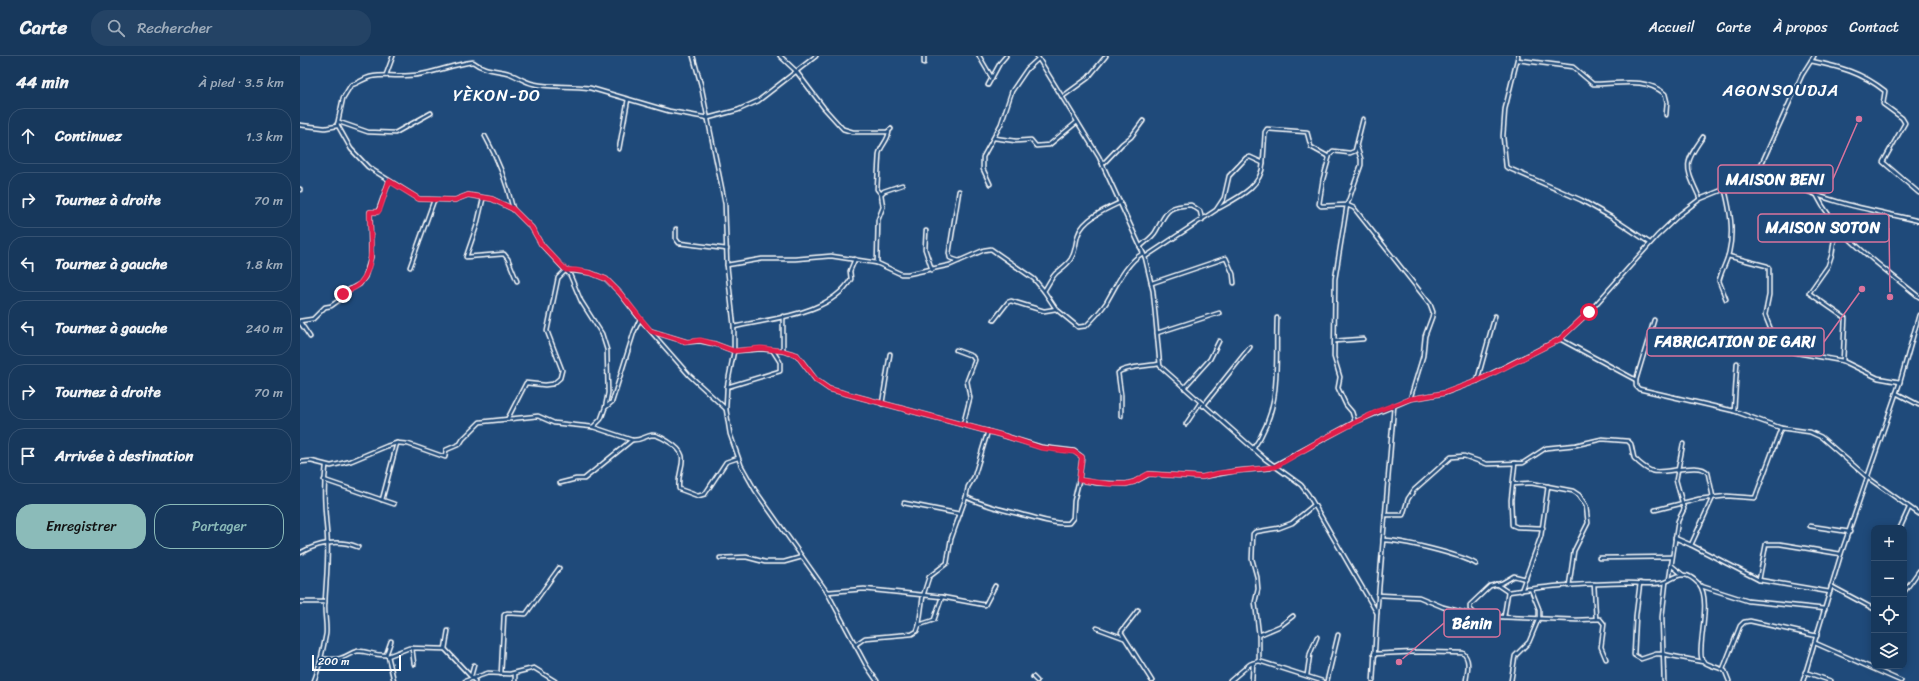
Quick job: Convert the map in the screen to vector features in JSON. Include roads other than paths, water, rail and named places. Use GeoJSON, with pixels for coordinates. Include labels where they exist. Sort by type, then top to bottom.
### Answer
{"type":"FeatureCollection","features":[{"type":"Feature","properties":{"kind":"street"},"geometry":{"type":"LineString","coordinates":[[386,75],[392,56]]}},
{"type":"Feature","properties":{"kind":"street"},"geometry":{"type":"LineString","coordinates":[[693,56],[708,118],[725,204],[727,265],[734,327],[734,351],[727,387],[726,409],[730,434],[738,458],[755,490],[827,592],[877,681]]}},
{"type":"Feature","properties":{"kind":"street"},"geometry":{"type":"LineString","coordinates":[[780,56],[796,71],[824,108],[843,129],[853,132],[890,130],[888,138],[879,154],[877,189],[881,194],[883,207],[878,220],[877,263]]}},
{"type":"Feature","properties":{"kind":"street"},"geometry":{"type":"LineString","coordinates":[[783,59],[787,56]]}},
{"type":"Feature","properties":{"kind":"street"},"geometry":{"type":"LineString","coordinates":[[300,125],[325,128],[337,126],[343,98],[350,85],[356,84],[365,78],[386,75],[415,76],[458,64],[473,62],[479,67],[513,74],[534,84],[562,88],[580,86],[669,111],[708,118],[738,110],[758,101],[816,56]]}},
{"type":"Feature","properties":{"kind":"street"},"geometry":{"type":"LineString","coordinates":[[924,56],[924,63]]}},
{"type":"Feature","properties":{"kind":"street"},"geometry":{"type":"LineString","coordinates":[[979,56],[992,78]]}},
{"type":"Feature","properties":{"kind":"street"},"geometry":{"type":"LineString","coordinates":[[988,85],[1006,56]]}},
{"type":"Feature","properties":{"kind":"street"},"geometry":{"type":"LineString","coordinates":[[1062,97],[1088,78],[1106,56]]}},
{"type":"Feature","properties":{"kind":"street"},"geometry":{"type":"LineString","coordinates":[[1518,56],[1506,109],[1503,136],[1506,167],[1581,200],[1612,217],[1650,243]]}},
{"type":"Feature","properties":{"kind":"street"},"geometry":{"type":"LineString","coordinates":[[1079,480],[1110,484],[1126,484],[1134,482],[1148,474],[1202,477],[1219,473],[1275,467],[1355,422],[1410,399],[1444,393],[1477,381],[1560,339],[1589,312],[1650,243],[1679,215],[1700,199],[1725,190],[1761,165],[1802,75],[1814,56]]}},
{"type":"Feature","properties":{"kind":"street"},"geometry":{"type":"LineString","coordinates":[[990,184],[983,169],[982,162],[986,149],[994,138],[1001,124],[1012,91],[1027,69],[1038,58],[1103,164],[1145,257],[1152,283],[1159,364],[1164,371],[1253,449],[1301,485],[1376,613]]}},
{"type":"Feature","properties":{"kind":"street"},"geometry":{"type":"LineString","coordinates":[[1518,60],[1573,67],[1593,84],[1628,81],[1647,86],[1665,94],[1667,102],[1666,115]]}},
{"type":"Feature","properties":{"kind":"street"},"geometry":{"type":"LineString","coordinates":[[1811,61],[1851,70],[1865,77],[1884,91],[1882,104],[1902,118],[1904,123],[1883,162],[1919,194]]}},
{"type":"Feature","properties":{"kind":"street"},"geometry":{"type":"LineString","coordinates":[[619,149],[628,99]]}},
{"type":"Feature","properties":{"kind":"street"},"geometry":{"type":"LineString","coordinates":[[338,123],[368,132],[394,133],[431,113]]}},
{"type":"Feature","properties":{"kind":"street"},"geometry":{"type":"LineString","coordinates":[[1363,119],[1357,147],[1353,153],[1333,151],[1329,157],[1323,179],[1319,204],[1321,206],[1348,205],[1354,208],[1422,292],[1433,312],[1426,336],[1423,356],[1410,399]]}},
{"type":"Feature","properties":{"kind":"street"},"geometry":{"type":"LineString","coordinates":[[1103,164],[1122,144],[1132,137],[1143,120]]}},
{"type":"Feature","properties":{"kind":"street"},"geometry":{"type":"LineString","coordinates":[[994,138],[1016,141],[1030,140],[1036,146],[1047,146],[1077,122]]}},
{"type":"Feature","properties":{"kind":"street"},"geometry":{"type":"LineString","coordinates":[[338,123],[351,149],[368,167],[419,199],[455,200],[468,195],[483,199],[492,199],[513,209],[532,228],[541,244],[570,275],[581,301],[602,334],[607,350],[608,393],[601,419],[593,427]]}},
{"type":"Feature","properties":{"kind":"street"},"geometry":{"type":"LineString","coordinates":[[1145,257],[1178,233],[1238,198],[1251,188],[1263,172],[1265,132],[1267,129],[1307,132],[1311,147],[1329,157]]}},
{"type":"Feature","properties":{"kind":"street"},"geometry":{"type":"LineString","coordinates":[[485,136],[495,153],[509,190],[513,209]]}},
{"type":"Feature","properties":{"kind":"street"},"geometry":{"type":"LineString","coordinates":[[1700,199],[1690,175],[1688,163],[1691,154],[1703,137]]}},
{"type":"Feature","properties":{"kind":"street"},"geometry":{"type":"LineString","coordinates":[[1355,422],[1352,412],[1346,405],[1339,392],[1340,377],[1334,357],[1335,280],[1348,205],[1361,165],[1361,158],[1357,147]]}},
{"type":"Feature","properties":{"kind":"street"},"geometry":{"type":"LineString","coordinates":[[1216,210],[1224,198],[1229,176],[1246,158],[1250,157],[1263,163]]}},
{"type":"Feature","properties":{"kind":"street"},"geometry":{"type":"LineString","coordinates":[[1761,165],[1790,184],[1852,206],[1919,221]]}},
{"type":"Feature","properties":{"kind":"street"},"geometry":{"type":"LineString","coordinates":[[310,337],[300,322],[313,319],[325,307],[334,303],[347,292],[360,284],[365,277],[371,257],[370,212],[378,212],[380,209],[389,181]]}},
{"type":"Feature","properties":{"kind":"street"},"geometry":{"type":"LineString","coordinates":[[881,194],[884,191],[902,185]]}},
{"type":"Feature","properties":{"kind":"street"},"geometry":{"type":"LineString","coordinates":[[1725,190],[1731,225],[1728,256],[1719,281],[1726,299]]}},
{"type":"Feature","properties":{"kind":"street"},"geometry":{"type":"LineString","coordinates":[[950,265],[949,253],[959,191]]}},
{"type":"Feature","properties":{"kind":"street"},"geometry":{"type":"LineString","coordinates":[[1816,193],[1822,206],[1840,228],[1880,265],[1919,297]]}},
{"type":"Feature","properties":{"kind":"street"},"geometry":{"type":"LineString","coordinates":[[483,199],[477,225],[466,257],[504,254],[508,259],[517,281]]}},
{"type":"Feature","properties":{"kind":"street"},"geometry":{"type":"LineString","coordinates":[[410,267],[434,200]]}},
{"type":"Feature","properties":{"kind":"street"},"geometry":{"type":"LineString","coordinates":[[1044,291],[1051,279],[1067,265],[1076,251],[1078,234],[1084,226],[1095,216],[1121,202]]}},
{"type":"Feature","properties":{"kind":"street"},"geometry":{"type":"LineString","coordinates":[[1140,247],[1155,233],[1164,214],[1171,208],[1191,205],[1200,211],[1202,220]]}},
{"type":"Feature","properties":{"kind":"street"},"geometry":{"type":"LineString","coordinates":[[1840,228],[1834,240],[1832,256],[1828,266],[1809,293],[1845,318],[1843,361]]}},
{"type":"Feature","properties":{"kind":"street"},"geometry":{"type":"LineString","coordinates":[[676,229],[676,239],[679,243],[727,249]]}},
{"type":"Feature","properties":{"kind":"street"},"geometry":{"type":"LineString","coordinates":[[926,231],[925,249],[932,270]]}},
{"type":"Feature","properties":{"kind":"street"},"geometry":{"type":"LineString","coordinates":[[727,265],[762,259],[795,259],[831,256],[877,263],[901,274],[932,270],[950,265],[984,250],[991,249],[1028,274],[1044,291],[1056,309],[1078,326],[1086,326],[1099,312],[1114,286],[1132,263],[1143,253]]}},
{"type":"Feature","properties":{"kind":"street"},"geometry":{"type":"LineString","coordinates":[[1728,256],[1767,266],[1769,268],[1769,295],[1765,315],[1771,330],[1769,341],[1775,349],[1843,361],[1878,378],[1900,382]]}},
{"type":"Feature","properties":{"kind":"street"},"geometry":{"type":"LineString","coordinates":[[950,258],[959,261]]}},
{"type":"Feature","properties":{"kind":"street"},"geometry":{"type":"LineString","coordinates":[[1152,283],[1226,258],[1233,274],[1234,283]]}},
{"type":"Feature","properties":{"kind":"street"},"geometry":{"type":"LineString","coordinates":[[734,327],[805,312],[836,297],[851,279],[850,271],[855,259]]}},
{"type":"Feature","properties":{"kind":"street"},"geometry":{"type":"LineString","coordinates":[[508,418],[524,384],[553,384],[560,378],[562,370],[561,365],[547,331],[558,278],[566,270],[591,273],[606,279],[620,293],[640,319],[689,375],[726,409]]}},
{"type":"Feature","properties":{"kind":"street"},"geometry":{"type":"LineString","coordinates":[[994,320],[1008,302],[1011,301],[1044,311],[1056,309]]}},
{"type":"Feature","properties":{"kind":"street"},"geometry":{"type":"LineString","coordinates":[[1157,333],[1219,313]]}},
{"type":"Feature","properties":{"kind":"street"},"geometry":{"type":"LineString","coordinates":[[783,316],[783,351]]}},
{"type":"Feature","properties":{"kind":"street"},"geometry":{"type":"LineString","coordinates":[[1477,381],[1495,316]]}},
{"type":"Feature","properties":{"kind":"street"},"geometry":{"type":"LineString","coordinates":[[1803,681],[1841,554],[1850,532],[1867,477],[1900,382],[1919,316]]}},
{"type":"Feature","properties":{"kind":"street"},"geometry":{"type":"LineString","coordinates":[[1253,449],[1263,435],[1274,403],[1277,373],[1277,318]]}},
{"type":"Feature","properties":{"kind":"street"},"geometry":{"type":"LineString","coordinates":[[605,408],[612,402],[634,332],[640,319]]}},
{"type":"Feature","properties":{"kind":"street"},"geometry":{"type":"LineString","coordinates":[[1654,320],[1636,380],[1636,386],[1639,389],[1734,411],[1781,428],[1806,431],[1820,437],[1867,477],[1919,514]]}},
{"type":"Feature","properties":{"kind":"street"},"geometry":{"type":"LineString","coordinates":[[651,331],[687,342],[700,340],[734,351],[761,348],[772,351],[783,351],[797,355],[816,380],[829,389],[862,396],[882,404],[988,431],[1041,448],[1063,450],[1079,454],[1082,457],[1074,501],[1073,518],[1069,523],[1037,520],[1025,515],[1008,512],[966,497]]}},
{"type":"Feature","properties":{"kind":"street"},"geometry":{"type":"LineString","coordinates":[[1335,341],[1363,339]]}},
{"type":"Feature","properties":{"kind":"street"},"geometry":{"type":"LineString","coordinates":[[1560,339],[1636,380]]}},
{"type":"Feature","properties":{"kind":"street"},"geometry":{"type":"LineString","coordinates":[[1184,388],[1210,359],[1220,341]]}},
{"type":"Feature","properties":{"kind":"street"},"geometry":{"type":"LineString","coordinates":[[1203,406],[1250,347]]}},
{"type":"Feature","properties":{"kind":"street"},"geometry":{"type":"LineString","coordinates":[[956,350],[972,356],[975,360],[967,381],[970,398],[963,425]]}},
{"type":"Feature","properties":{"kind":"street"},"geometry":{"type":"LineString","coordinates":[[727,387],[780,371],[780,362],[772,351]]}},
{"type":"Feature","properties":{"kind":"street"},"geometry":{"type":"LineString","coordinates":[[882,404],[890,354]]}},
{"type":"Feature","properties":{"kind":"street"},"geometry":{"type":"LineString","coordinates":[[1734,411],[1737,363]]}},
{"type":"Feature","properties":{"kind":"street"},"geometry":{"type":"LineString","coordinates":[[1121,416],[1121,395],[1118,373],[1125,368],[1141,368],[1159,364]]}},
{"type":"Feature","properties":{"kind":"street"},"geometry":{"type":"LineString","coordinates":[[1896,393],[1919,405]]}},
{"type":"Feature","properties":{"kind":"street"},"geometry":{"type":"LineString","coordinates":[[1186,424],[1200,402]]}},
{"type":"Feature","properties":{"kind":"street"},"geometry":{"type":"LineString","coordinates":[[1373,681],[1376,613],[1394,406]]}},
{"type":"Feature","properties":{"kind":"street"},"geometry":{"type":"LineString","coordinates":[[300,462],[318,462],[326,466],[351,461],[397,443],[408,444],[445,457],[446,450],[460,444],[480,422],[538,416],[554,423],[593,427],[638,441],[648,436],[659,436],[679,448],[682,454],[679,489],[698,496],[704,494],[726,462],[738,458]]}},
{"type":"Feature","properties":{"kind":"street"},"geometry":{"type":"LineString","coordinates":[[1655,510],[1683,502],[1713,497],[1727,496],[1753,499],[1758,496],[1781,428]]}},
{"type":"Feature","properties":{"kind":"street"},"geometry":{"type":"LineString","coordinates":[[855,644],[865,638],[912,634],[917,631],[923,596],[929,577],[947,563],[951,539],[966,497],[966,493],[974,477],[988,431]]}},
{"type":"Feature","properties":{"kind":"street"},"geometry":{"type":"LineString","coordinates":[[1385,515],[1403,515],[1408,499],[1414,490],[1451,457],[1464,456],[1487,464],[1515,463],[1528,461],[1546,448],[1576,445],[1602,439],[1630,442],[1634,458],[1651,470],[1658,471],[1678,468],[1706,470],[1713,497],[1691,545]]}},
{"type":"Feature","properties":{"kind":"street"},"geometry":{"type":"LineString","coordinates":[[560,483],[576,479],[584,479],[632,440]]}},
{"type":"Feature","properties":{"kind":"street"},"geometry":{"type":"LineString","coordinates":[[382,500],[397,443]]}},
{"type":"Feature","properties":{"kind":"street"},"geometry":{"type":"LineString","coordinates":[[1669,580],[1678,520],[1684,509],[1677,485],[1678,468],[1683,444]]}},
{"type":"Feature","properties":{"kind":"street"},"geometry":{"type":"LineString","coordinates":[[1515,463],[1512,525],[1517,527],[1543,528]]}},
{"type":"Feature","properties":{"kind":"street"},"geometry":{"type":"LineString","coordinates":[[314,681],[322,659],[326,633],[325,602],[328,544],[324,480],[326,466]]}},
{"type":"Feature","properties":{"kind":"street"},"geometry":{"type":"LineString","coordinates":[[324,480],[394,504]]}},
{"type":"Feature","properties":{"kind":"street"},"geometry":{"type":"LineString","coordinates":[[1513,484],[1531,483],[1576,492],[1586,506],[1588,522],[1574,552],[1569,586]]}},
{"type":"Feature","properties":{"kind":"street"},"geometry":{"type":"LineString","coordinates":[[1522,591],[1543,528],[1548,486]]}},
{"type":"Feature","properties":{"kind":"street"},"geometry":{"type":"LineString","coordinates":[[904,503],[960,514]]}},
{"type":"Feature","properties":{"kind":"street"},"geometry":{"type":"LineString","coordinates":[[1259,661],[1259,635],[1255,602],[1258,577],[1252,559],[1253,534],[1255,532],[1279,528],[1292,523],[1314,505]]}},
{"type":"Feature","properties":{"kind":"street"},"geometry":{"type":"LineString","coordinates":[[1901,525],[1909,508]]}},
{"type":"Feature","properties":{"kind":"street"},"geometry":{"type":"LineString","coordinates":[[1810,526],[1850,532]]}},
{"type":"Feature","properties":{"kind":"street"},"geometry":{"type":"LineString","coordinates":[[1675,538],[1759,580],[1830,592]]}},
{"type":"Feature","properties":{"kind":"street"},"geometry":{"type":"LineString","coordinates":[[1383,540],[1408,544],[1466,559],[1476,564]]}},
{"type":"Feature","properties":{"kind":"street"},"geometry":{"type":"LineString","coordinates":[[300,553],[317,545],[336,542],[349,543],[358,547]]}},
{"type":"Feature","properties":{"kind":"street"},"geometry":{"type":"LineString","coordinates":[[1759,580],[1766,544],[1780,544],[1841,554]]}},
{"type":"Feature","properties":{"kind":"street"},"geometry":{"type":"LineString","coordinates":[[720,558],[746,558],[764,562],[784,562],[802,557]]}},
{"type":"Feature","properties":{"kind":"street"},"geometry":{"type":"LineString","coordinates":[[1599,558],[1672,557]]}},
{"type":"Feature","properties":{"kind":"street"},"geometry":{"type":"LineString","coordinates":[[1671,565],[1683,575],[1690,577],[1700,586],[1748,601],[1825,609]]}},
{"type":"Feature","properties":{"kind":"street"},"geometry":{"type":"LineString","coordinates":[[501,674],[504,615],[526,614],[559,568]]}},
{"type":"Feature","properties":{"kind":"street"},"geometry":{"type":"LineString","coordinates":[[1907,588],[1919,571]]}},
{"type":"Feature","properties":{"kind":"street"},"geometry":{"type":"LineString","coordinates":[[1496,584],[1508,592],[1594,584],[1666,582],[1683,575]]}},
{"type":"Feature","properties":{"kind":"street"},"geometry":{"type":"LineString","coordinates":[[1478,616],[1470,609],[1470,605],[1486,588],[1502,583],[1514,576],[1526,579]]}},
{"type":"Feature","properties":{"kind":"street"},"geometry":{"type":"LineString","coordinates":[[1664,681],[1662,617],[1666,582]]}},
{"type":"Feature","properties":{"kind":"street"},"geometry":{"type":"LineString","coordinates":[[1640,583],[1633,652],[1637,658],[1641,660],[1656,654],[1662,654],[1704,662],[1723,669],[1727,673],[1729,681]]}},
{"type":"Feature","properties":{"kind":"street"},"geometry":{"type":"LineString","coordinates":[[1594,584],[1596,619]]}},
{"type":"Feature","properties":{"kind":"street"},"geometry":{"type":"LineString","coordinates":[[827,592],[864,589],[942,597],[985,605],[995,586]]}},
{"type":"Feature","properties":{"kind":"street"},"geometry":{"type":"LineString","coordinates":[[1700,586],[1704,602],[1704,630],[1700,654],[1704,662]]}},
{"type":"Feature","properties":{"kind":"street"},"geometry":{"type":"LineString","coordinates":[[1831,586],[1871,607]]}},
{"type":"Feature","properties":{"kind":"street"},"geometry":{"type":"LineString","coordinates":[[1511,681],[1515,656],[1529,642],[1540,618],[1539,609],[1530,589]]}},
{"type":"Feature","properties":{"kind":"street"},"geometry":{"type":"LineString","coordinates":[[1504,617],[1508,592]]}},
{"type":"Feature","properties":{"kind":"street"},"geometry":{"type":"LineString","coordinates":[[1378,595],[1419,597],[1443,607],[1478,616],[1577,620],[1596,619],[1603,621],[1604,624],[1601,648],[1606,658]]}},
{"type":"Feature","properties":{"kind":"street"},"geometry":{"type":"LineString","coordinates":[[919,625],[934,620],[942,597]]}},
{"type":"Feature","properties":{"kind":"street"},"geometry":{"type":"LineString","coordinates":[[300,602],[325,602]]}},
{"type":"Feature","properties":{"kind":"street"},"geometry":{"type":"LineString","coordinates":[[1138,610],[1121,632],[1152,681]]}},
{"type":"Feature","properties":{"kind":"street"},"geometry":{"type":"LineString","coordinates":[[1259,635],[1280,626],[1293,616]]}},
{"type":"Feature","properties":{"kind":"street"},"geometry":{"type":"LineString","coordinates":[[1723,669],[1740,626],[1744,622],[1750,621],[1817,636]]}},
{"type":"Feature","properties":{"kind":"street"},"geometry":{"type":"LineString","coordinates":[[1098,628],[1124,638]]}},
{"type":"Feature","properties":{"kind":"street"},"geometry":{"type":"LineString","coordinates":[[445,648],[448,631]]}},
{"type":"Feature","properties":{"kind":"street"},"geometry":{"type":"LineString","coordinates":[[1327,681],[1338,635]]}},
{"type":"Feature","properties":{"kind":"street"},"geometry":{"type":"LineString","coordinates":[[1307,676],[1310,654],[1317,637]]}},
{"type":"Feature","properties":{"kind":"street"},"geometry":{"type":"LineString","coordinates":[[391,640],[387,656],[394,681]]}},
{"type":"Feature","properties":{"kind":"street"},"geometry":{"type":"LineString","coordinates":[[1815,643],[1901,681]]}},
{"type":"Feature","properties":{"kind":"street"},"geometry":{"type":"LineString","coordinates":[[322,659],[343,658],[358,651],[367,652],[375,656],[387,656],[412,648],[445,648],[475,681]]}},
{"type":"Feature","properties":{"kind":"street"},"geometry":{"type":"LineString","coordinates":[[412,648],[414,664]]}},
{"type":"Feature","properties":{"kind":"street"},"geometry":{"type":"LineString","coordinates":[[1374,654],[1417,652],[1463,653],[1467,656],[1468,662],[1466,681]]}},
{"type":"Feature","properties":{"kind":"street"},"geometry":{"type":"LineString","coordinates":[[1230,681],[1253,662],[1259,661],[1322,681]]}},
{"type":"Feature","properties":{"kind":"street"},"geometry":{"type":"LineString","coordinates":[[1252,681],[1253,662]]}},
{"type":"Feature","properties":{"kind":"street"},"geometry":{"type":"LineString","coordinates":[[471,677],[474,665]]}},
{"type":"Feature","properties":{"kind":"street"},"geometry":{"type":"LineString","coordinates":[[465,681],[471,677],[488,673],[515,673],[534,668],[555,681]]}},
{"type":"Feature","properties":{"kind":"street"},"geometry":{"type":"LineString","coordinates":[[1805,672],[1831,681]]}},
{"type":"Feature","properties":{"kind":"street"},"geometry":{"type":"LineString","coordinates":[[515,673],[515,681]]}},
{"type":"Feature","properties":{"kind":"street"},"geometry":{"type":"LineString","coordinates":[[1032,677],[1037,681]]}},
{"type":"Feature","properties":{"kind":"place","name":"MAISON BENI"},"geometry":{"type":"Point","coordinates":[1859,119]}},
{"type":"Feature","properties":{"kind":"place","name":"FABRICATION DE GARI"},"geometry":{"type":"Point","coordinates":[1862,289]}},
{"type":"Feature","properties":{"kind":"place","name":"MAISON SOTON"},"geometry":{"type":"Point","coordinates":[1890,297]}},
{"type":"Feature","properties":{"kind":"place","name":"Bénin"},"geometry":{"type":"Point","coordinates":[1399,662]}},
{"type":"Feature","properties":{"kind":"district","name":"AGONSOUDJA"},"geometry":{"type":"Point","coordinates":[1781,90]}},
{"type":"Feature","properties":{"kind":"district","name":"YÈKON-DO"},"geometry":{"type":"Point","coordinates":[497,95]}}]}
